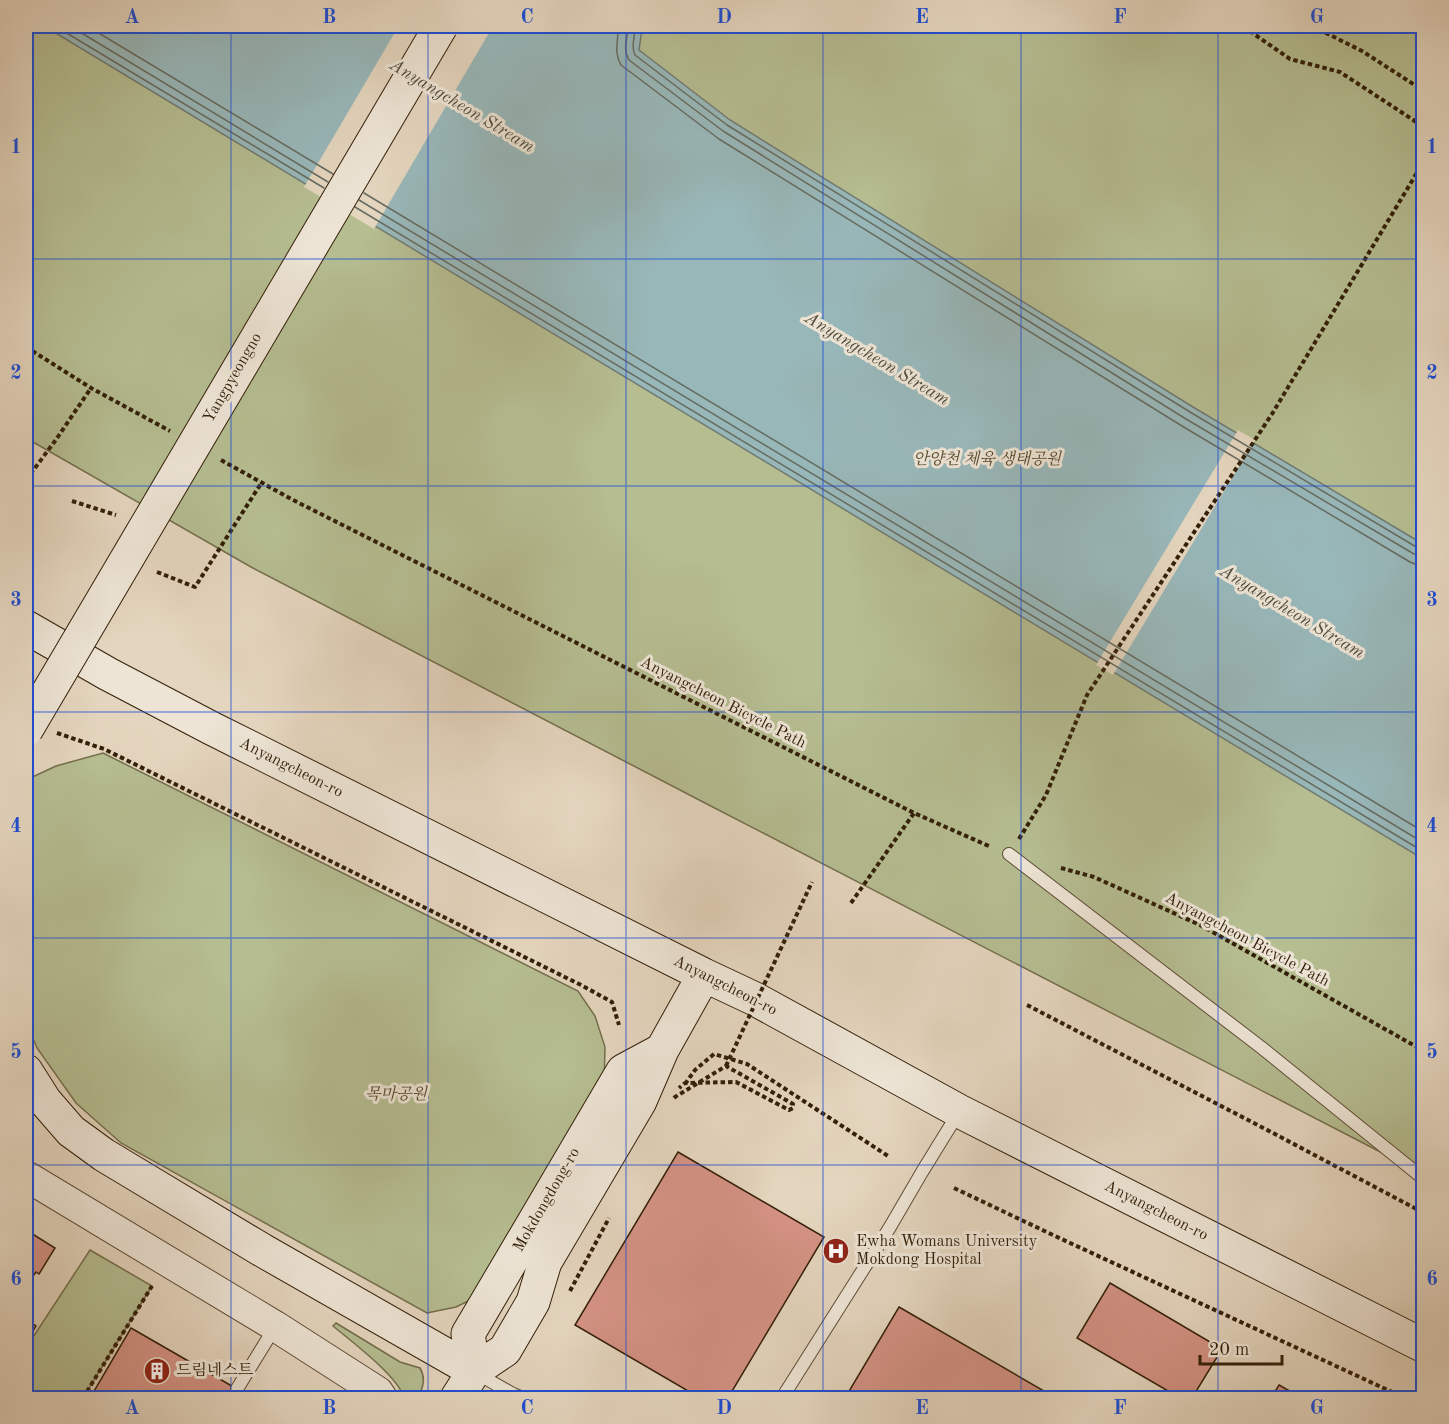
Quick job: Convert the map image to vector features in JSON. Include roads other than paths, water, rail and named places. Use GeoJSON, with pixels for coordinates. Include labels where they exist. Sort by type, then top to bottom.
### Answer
{"type":"FeatureCollection","features":[{"type":"Feature","properties":{"kind":"main road","name":"Yangpyeongno"},"geometry":{"type":"LineString","coordinates":[[26,730],[441,26]]}},
{"type":"Feature","properties":{"kind":"main road","name":"Anyangcheon-ro"},"geometry":{"type":"LineString","coordinates":[[26,627],[108,674],[211,728],[755,999],[959,1111],[1424,1346]]}},
{"type":"Feature","properties":{"kind":"main road","name":"Mokdongdong-ro"},"geometry":{"type":"LineString","coordinates":[[457,1398],[474,1371],[505,1350],[533,1302],[545,1262],[640,1101],[662,1050],[704,975]]}},
{"type":"Feature","properties":{"kind":"main road"},"geometry":{"type":"LineString","coordinates":[[26,1071],[45,1101],[71,1131],[104,1155],[262,1250],[474,1371]]}},
{"type":"Feature","properties":{"kind":"street"},"geometry":{"type":"LineString","coordinates":[[26,1176],[275,1326],[378,1392],[382,1398]]}},
{"type":"Feature","properties":{"kind":"lane"},"geometry":{"type":"LineString","coordinates":[[1009,854],[1262,1048],[1424,1179]]}},
{"type":"Feature","properties":{"kind":"lane"},"geometry":{"type":"LineString","coordinates":[[782,1398],[890,1227],[959,1111]]}},
{"type":"Feature","properties":{"kind":"lane"},"geometry":{"type":"LineString","coordinates":[[237,1389],[275,1326]]}},
{"type":"Feature","properties":{"kind":"lane"},"geometry":{"type":"LineString","coordinates":[[474,1371],[522,1398]]}},
{"type":"Feature","properties":{"kind":"water","name":"Anyangcheon Stream"},"geometry":{"type":"Polygon","coordinates":[[[44,26],[638,26],[642,29],[639,50],[730,120],[1193,407],[1423,544],[1423,859],[44,26]]]}},
{"type":"Feature","properties":{"kind":"place","name":"Ewha Womans University Mokdong Hospital"},"geometry":{"type":"Point","coordinates":[836,1251]}},
{"type":"Feature","properties":{"kind":"place","name":"드림네스트"},"geometry":{"type":"Point","coordinates":[157,1371]}},
{"type":"Feature","properties":{"kind":"park label","name":"안양천 체육 생태공원"},"geometry":{"type":"Point","coordinates":[987,460]}},
{"type":"Feature","properties":{"kind":"park label","name":"목마공원"},"geometry":{"type":"Point","coordinates":[396,1095]}}]}
